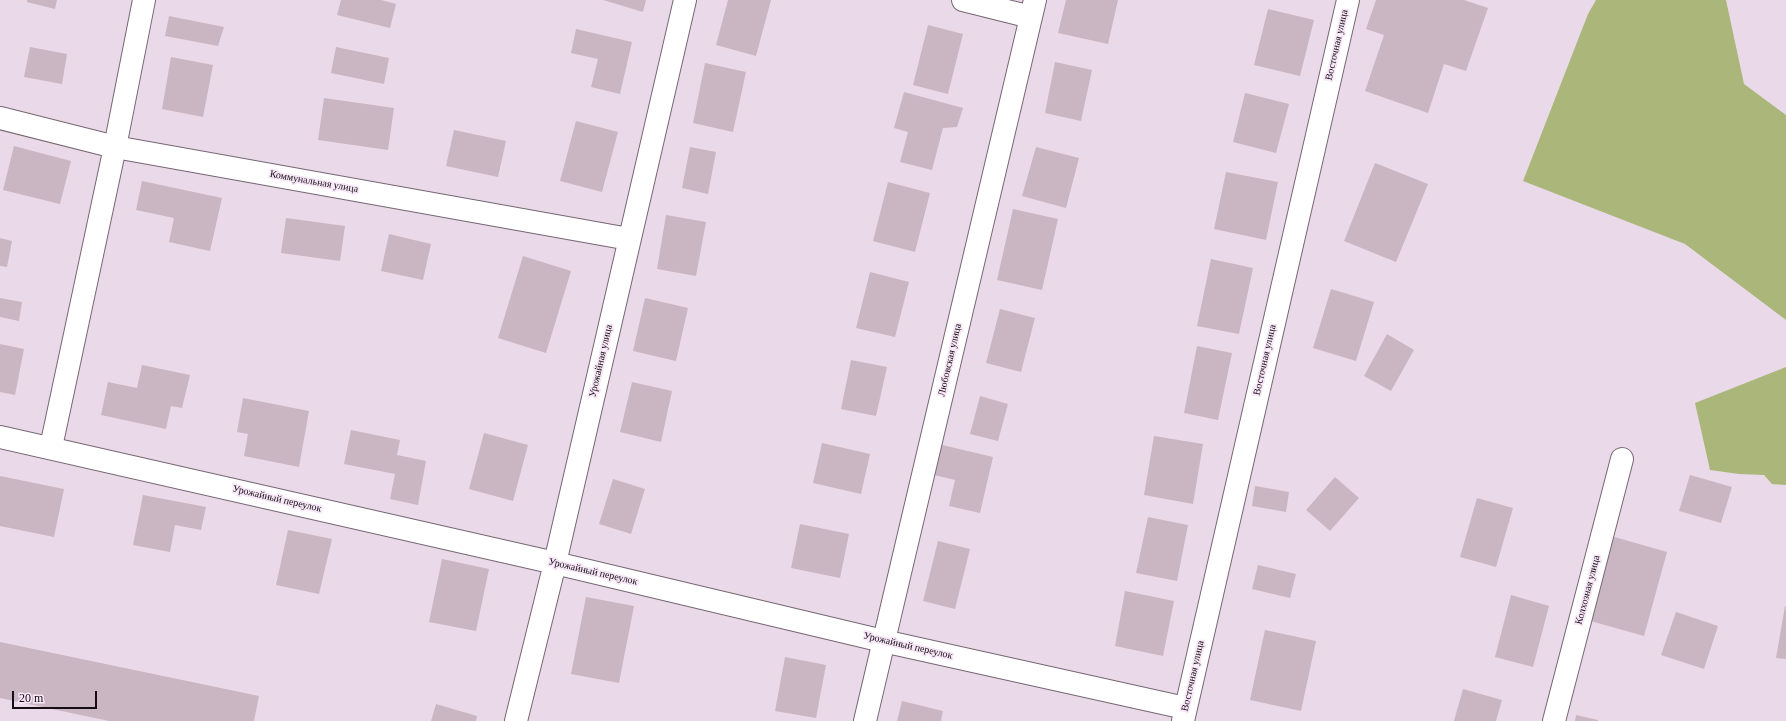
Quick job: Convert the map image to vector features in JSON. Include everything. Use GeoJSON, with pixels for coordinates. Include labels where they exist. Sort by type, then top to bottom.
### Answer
{"type":"FeatureCollection","features":[{"type":"Feature","properties":{"kind":"street"},"geometry":{"type":"LineString","coordinates":[[51,448],[115,147],[144,0]]}},
{"type":"Feature","properties":{"kind":"street","name":"Урожайная улица"},"geometry":{"type":"LineString","coordinates":[[516,721],[555,563],[685,0]]}},
{"type":"Feature","properties":{"kind":"street"},"geometry":{"type":"LineString","coordinates":[[962,0],[1033,9]]}},
{"type":"Feature","properties":{"kind":"street","name":"Восточная улица"},"geometry":{"type":"LineString","coordinates":[[1184,715],[1348,0]]}},
{"type":"Feature","properties":{"kind":"street","name":"Любовская улица"},"geometry":{"type":"LineString","coordinates":[[865,721],[1033,9]]}},
{"type":"Feature","properties":{"kind":"street","name":"Коммунальная улица"},"geometry":{"type":"LineString","coordinates":[[0,118],[115,147],[629,239]]}},
{"type":"Feature","properties":{"kind":"street","name":"Урожайный переулок"},"geometry":{"type":"LineString","coordinates":[[0,437],[555,563],[883,641],[1184,715]]}},
{"type":"Feature","properties":{"kind":"street","name":"Колхозная улица"},"geometry":{"type":"LineString","coordinates":[[1554,721],[1622,459]]}},
{"type":"Feature","properties":{"kind":"green space"},"geometry":{"type":"Polygon","coordinates":[[[1596,0],[1726,0],[1744,84],[1786,115],[1786,320],[1685,244],[1523,181],[1588,14],[1596,0]]]}},
{"type":"Feature","properties":{"kind":"green space"},"geometry":{"type":"Polygon","coordinates":[[[1786,367],[1786,485],[1772,484],[1764,475],[1739,474],[1710,470],[1695,403],[1786,367]]]}},
{"type":"Feature","properties":{"kind":"building"},"geometry":{"type":"Polygon","coordinates":[[[27,0],[57,0],[55,9],[27,2],[27,0]]]}},
{"type":"Feature","properties":{"kind":"building"},"geometry":{"type":"Polygon","coordinates":[[[341,0],[381,0],[396,4],[390,28],[337,15],[341,0]]]}},
{"type":"Feature","properties":{"kind":"building"},"geometry":{"type":"Polygon","coordinates":[[[603,0],[646,0],[643,12],[603,0]]]}},
{"type":"Feature","properties":{"kind":"building"},"geometry":{"type":"Polygon","coordinates":[[[728,0],[771,0],[756,56],[716,45],[728,0]]]}},
{"type":"Feature","properties":{"kind":"building"},"geometry":{"type":"Polygon","coordinates":[[[1066,0],[1118,0],[1108,44],[1058,33],[1066,0]]]}},
{"type":"Feature","properties":{"kind":"building"},"geometry":{"type":"Polygon","coordinates":[[[1376,0],[1464,0],[1488,8],[1466,71],[1444,64],[1428,113],[1365,91],[1384,35],[1366,29],[1376,0]]]}},
{"type":"Feature","properties":{"kind":"building"},"geometry":{"type":"Polygon","coordinates":[[[1268,9],[1314,20],[1300,76],[1254,65],[1268,9]]]}},
{"type":"Feature","properties":{"kind":"building"},"geometry":{"type":"Polygon","coordinates":[[[169,16],[224,27],[218,46],[165,36],[169,16]]]}},
{"type":"Feature","properties":{"kind":"building"},"geometry":{"type":"Polygon","coordinates":[[[928,25],[963,34],[948,94],[913,85],[928,25]]]}},
{"type":"Feature","properties":{"kind":"building"},"geometry":{"type":"Polygon","coordinates":[[[576,29],[632,42],[620,94],[591,87],[598,59],[571,53],[576,29]]]}},
{"type":"Feature","properties":{"kind":"building"},"geometry":{"type":"Polygon","coordinates":[[[30,47],[67,54],[62,84],[24,77],[30,47]]]}},
{"type":"Feature","properties":{"kind":"building"},"geometry":{"type":"Polygon","coordinates":[[[336,47],[389,58],[384,84],[331,73],[336,47]]]}},
{"type":"Feature","properties":{"kind":"building"},"geometry":{"type":"Polygon","coordinates":[[[171,57],[213,65],[203,117],[162,109],[171,57]]]}},
{"type":"Feature","properties":{"kind":"building"},"geometry":{"type":"Polygon","coordinates":[[[1055,62],[1092,70],[1081,121],[1045,113],[1055,62]]]}},
{"type":"Feature","properties":{"kind":"building"},"geometry":{"type":"Polygon","coordinates":[[[705,63],[746,72],[733,132],[693,123],[705,63]]]}},
{"type":"Feature","properties":{"kind":"building"},"geometry":{"type":"Polygon","coordinates":[[[904,92],[963,108],[957,127],[943,128],[932,170],[900,162],[908,132],[894,128],[904,92]]]}},
{"type":"Feature","properties":{"kind":"building"},"geometry":{"type":"Polygon","coordinates":[[[1245,93],[1289,104],[1276,153],[1233,142],[1245,93]]]}},
{"type":"Feature","properties":{"kind":"building"},"geometry":{"type":"Polygon","coordinates":[[[324,98],[394,108],[388,150],[318,140],[324,98]]]}},
{"type":"Feature","properties":{"kind":"building"},"geometry":{"type":"Polygon","coordinates":[[[576,121],[618,132],[602,192],[560,181],[576,121]]]}},
{"type":"Feature","properties":{"kind":"building"},"geometry":{"type":"Polygon","coordinates":[[[454,130],[506,141],[498,177],[446,166],[454,130]]]}},
{"type":"Feature","properties":{"kind":"building"},"geometry":{"type":"Polygon","coordinates":[[[14,146],[71,161],[60,204],[3,190],[14,146]]]}},
{"type":"Feature","properties":{"kind":"building"},"geometry":{"type":"Polygon","coordinates":[[[690,147],[716,152],[708,194],[682,188],[690,147]]]}},
{"type":"Feature","properties":{"kind":"building"},"geometry":{"type":"Polygon","coordinates":[[[1036,147],[1079,158],[1066,208],[1022,196],[1036,147]]]}},
{"type":"Feature","properties":{"kind":"building"},"geometry":{"type":"Polygon","coordinates":[[[1375,163],[1428,184],[1396,262],[1344,241],[1375,163]]]}},
{"type":"Feature","properties":{"kind":"building"},"geometry":{"type":"Polygon","coordinates":[[[1226,172],[1278,182],[1266,240],[1214,229],[1226,172]]]}},
{"type":"Feature","properties":{"kind":"building"},"geometry":{"type":"Polygon","coordinates":[[[142,181],[222,198],[210,251],[169,242],[174,218],[136,210],[142,181]]]}},
{"type":"Feature","properties":{"kind":"building"},"geometry":{"type":"Polygon","coordinates":[[[888,182],[930,193],[915,252],[873,241],[888,182]]]}},
{"type":"Feature","properties":{"kind":"building"},"geometry":{"type":"Polygon","coordinates":[[[1013,209],[1058,219],[1042,290],[997,280],[1013,209]]]}},
{"type":"Feature","properties":{"kind":"building"},"geometry":{"type":"Polygon","coordinates":[[[666,215],[706,222],[696,276],[657,269],[666,215]]]}},
{"type":"Feature","properties":{"kind":"building"},"geometry":{"type":"Polygon","coordinates":[[[286,218],[345,226],[340,261],[281,253],[286,218]]]}},
{"type":"Feature","properties":{"kind":"building"},"geometry":{"type":"Polygon","coordinates":[[[389,234],[431,244],[423,280],[381,271],[389,234]]]}},
{"type":"Feature","properties":{"kind":"building"},"geometry":{"type":"Polygon","coordinates":[[[0,238],[12,241],[7,267],[0,266],[0,238]]]}},
{"type":"Feature","properties":{"kind":"building"},"geometry":{"type":"Polygon","coordinates":[[[523,256],[571,271],[546,353],[498,338],[523,256]]]}},
{"type":"Feature","properties":{"kind":"building"},"geometry":{"type":"Polygon","coordinates":[[[1211,259],[1253,268],[1239,334],[1197,326],[1211,259]]]}},
{"type":"Feature","properties":{"kind":"building"},"geometry":{"type":"Polygon","coordinates":[[[870,272],[909,282],[895,337],[856,328],[870,272]]]}},
{"type":"Feature","properties":{"kind":"building"},"geometry":{"type":"Polygon","coordinates":[[[1331,289],[1374,302],[1356,361],[1313,348],[1331,289]]]}},
{"type":"Feature","properties":{"kind":"building"},"geometry":{"type":"Polygon","coordinates":[[[0,298],[22,302],[19,321],[0,317],[0,298]]]}},
{"type":"Feature","properties":{"kind":"building"},"geometry":{"type":"Polygon","coordinates":[[[645,298],[688,308],[676,361],[633,351],[645,298]]]}},
{"type":"Feature","properties":{"kind":"building"},"geometry":{"type":"Polygon","coordinates":[[[1000,309],[1035,318],[1021,372],[986,363],[1000,309]]]}},
{"type":"Feature","properties":{"kind":"building"},"geometry":{"type":"Polygon","coordinates":[[[1387,334],[1414,350],[1391,391],[1364,376],[1387,334]]]}},
{"type":"Feature","properties":{"kind":"building"},"geometry":{"type":"Polygon","coordinates":[[[0,344],[24,349],[15,395],[0,392],[0,344]]]}},
{"type":"Feature","properties":{"kind":"building"},"geometry":{"type":"Polygon","coordinates":[[[1197,346],[1232,353],[1218,420],[1184,413],[1197,346]]]}},
{"type":"Feature","properties":{"kind":"building"},"geometry":{"type":"Polygon","coordinates":[[[851,360],[887,367],[876,416],[841,409],[851,360]]]}},
{"type":"Feature","properties":{"kind":"building"},"geometry":{"type":"Polygon","coordinates":[[[142,365],[190,375],[182,408],[171,406],[166,429],[101,415],[108,382],[137,388],[142,365]]]}},
{"type":"Feature","properties":{"kind":"building"},"geometry":{"type":"Polygon","coordinates":[[[632,382],[672,391],[661,442],[620,432],[632,382]]]}},
{"type":"Feature","properties":{"kind":"building"},"geometry":{"type":"Polygon","coordinates":[[[980,396],[1008,404],[998,441],[970,434],[980,396]]]}},
{"type":"Feature","properties":{"kind":"building"},"geometry":{"type":"Polygon","coordinates":[[[243,398],[309,411],[299,467],[244,456],[248,434],[237,432],[243,398]]]}},
{"type":"Feature","properties":{"kind":"building"},"geometry":{"type":"Polygon","coordinates":[[[351,430],[400,440],[397,455],[426,461],[418,505],[390,499],[395,474],[344,464],[351,430]]]}},
{"type":"Feature","properties":{"kind":"building"},"geometry":{"type":"Polygon","coordinates":[[[484,433],[528,445],[513,501],[469,489],[484,433]]]}},
{"type":"Feature","properties":{"kind":"building"},"geometry":{"type":"Polygon","coordinates":[[[1154,436],[1203,444],[1193,504],[1144,495],[1154,436]]]}},
{"type":"Feature","properties":{"kind":"building"},"geometry":{"type":"Polygon","coordinates":[[[822,443],[870,454],[861,494],[813,483],[822,443]]]}},
{"type":"Feature","properties":{"kind":"building"},"geometry":{"type":"Polygon","coordinates":[[[938,444],[993,457],[980,513],[949,506],[955,480],[930,474],[938,444]]]}},
{"type":"Feature","properties":{"kind":"building"},"geometry":{"type":"Polygon","coordinates":[[[1690,475],[1732,487],[1721,523],[1679,511],[1690,475]]]}},
{"type":"Feature","properties":{"kind":"building"},"geometry":{"type":"Polygon","coordinates":[[[0,476],[64,489],[54,537],[0,526],[0,476]]]}},
{"type":"Feature","properties":{"kind":"building"},"geometry":{"type":"Polygon","coordinates":[[[1335,477],[1359,498],[1330,531],[1306,510],[1335,477]]]}},
{"type":"Feature","properties":{"kind":"building"},"geometry":{"type":"Polygon","coordinates":[[[613,479],[645,489],[631,534],[599,524],[613,479]]]}},
{"type":"Feature","properties":{"kind":"building"},"geometry":{"type":"Polygon","coordinates":[[[1255,486],[1289,492],[1286,512],[1252,506],[1255,486]]]}},
{"type":"Feature","properties":{"kind":"building"},"geometry":{"type":"Polygon","coordinates":[[[143,495],[206,507],[201,530],[175,525],[170,552],[133,545],[143,495]]]}},
{"type":"Feature","properties":{"kind":"building"},"geometry":{"type":"Polygon","coordinates":[[[1477,498],[1513,508],[1496,567],[1460,557],[1477,498]]]}},
{"type":"Feature","properties":{"kind":"building"},"geometry":{"type":"Polygon","coordinates":[[[1148,517],[1188,525],[1177,581],[1136,573],[1148,517]]]}},
{"type":"Feature","properties":{"kind":"building"},"geometry":{"type":"Polygon","coordinates":[[[800,524],[849,534],[840,578],[791,568],[800,524]]]}},
{"type":"Feature","properties":{"kind":"building"},"geometry":{"type":"Polygon","coordinates":[[[288,530],[332,539],[319,594],[276,585],[288,530]]]}},
{"type":"Feature","properties":{"kind":"building"},"geometry":{"type":"Polygon","coordinates":[[[1611,536],[1667,552],[1644,636],[1587,620],[1611,536]]]}},
{"type":"Feature","properties":{"kind":"building"},"geometry":{"type":"Polygon","coordinates":[[[938,541],[970,549],[955,609],[923,601],[938,541]]]}},
{"type":"Feature","properties":{"kind":"building"},"geometry":{"type":"Polygon","coordinates":[[[442,559],[489,569],[476,631],[429,622],[442,559]]]}},
{"type":"Feature","properties":{"kind":"building"},"geometry":{"type":"Polygon","coordinates":[[[1258,565],[1296,574],[1290,598],[1252,589],[1258,565]]]}},
{"type":"Feature","properties":{"kind":"building"},"geometry":{"type":"Polygon","coordinates":[[[1125,591],[1174,601],[1163,656],[1115,646],[1125,591]]]}},
{"type":"Feature","properties":{"kind":"building"},"geometry":{"type":"Polygon","coordinates":[[[1511,595],[1549,606],[1533,667],[1495,657],[1511,595]]]}},
{"type":"Feature","properties":{"kind":"building"},"geometry":{"type":"Polygon","coordinates":[[[586,597],[634,606],[619,683],[571,674],[586,597]]]}},
{"type":"Feature","properties":{"kind":"building"},"geometry":{"type":"Polygon","coordinates":[[[1786,606],[1786,659],[1776,658],[1786,606]]]}},
{"type":"Feature","properties":{"kind":"building"},"geometry":{"type":"Polygon","coordinates":[[[1676,612],[1718,626],[1704,669],[1661,655],[1676,612]]]}},
{"type":"Feature","properties":{"kind":"building"},"geometry":{"type":"Polygon","coordinates":[[[1265,630],[1316,641],[1301,711],[1250,700],[1265,630]]]}},
{"type":"Feature","properties":{"kind":"building"},"geometry":{"type":"Polygon","coordinates":[[[0,642],[259,696],[254,721],[109,721],[0,698],[0,642]]]}},
{"type":"Feature","properties":{"kind":"building"},"geometry":{"type":"Polygon","coordinates":[[[785,657],[826,665],[816,718],[775,711],[785,657]]]}},
{"type":"Feature","properties":{"kind":"building"},"geometry":{"type":"Polygon","coordinates":[[[1463,689],[1502,700],[1496,721],[1454,721],[1463,689]]]}},
{"type":"Feature","properties":{"kind":"building"},"geometry":{"type":"Polygon","coordinates":[[[902,701],[943,711],[941,721],[897,721],[902,701]]]}},
{"type":"Feature","properties":{"kind":"building"},"geometry":{"type":"Polygon","coordinates":[[[436,704],[477,716],[476,721],[431,721],[436,704]]]}},
{"type":"Feature","properties":{"kind":"building"},"geometry":{"type":"Polygon","coordinates":[[[1576,715],[1598,720],[1598,721],[1575,721],[1576,715]]]}}]}
